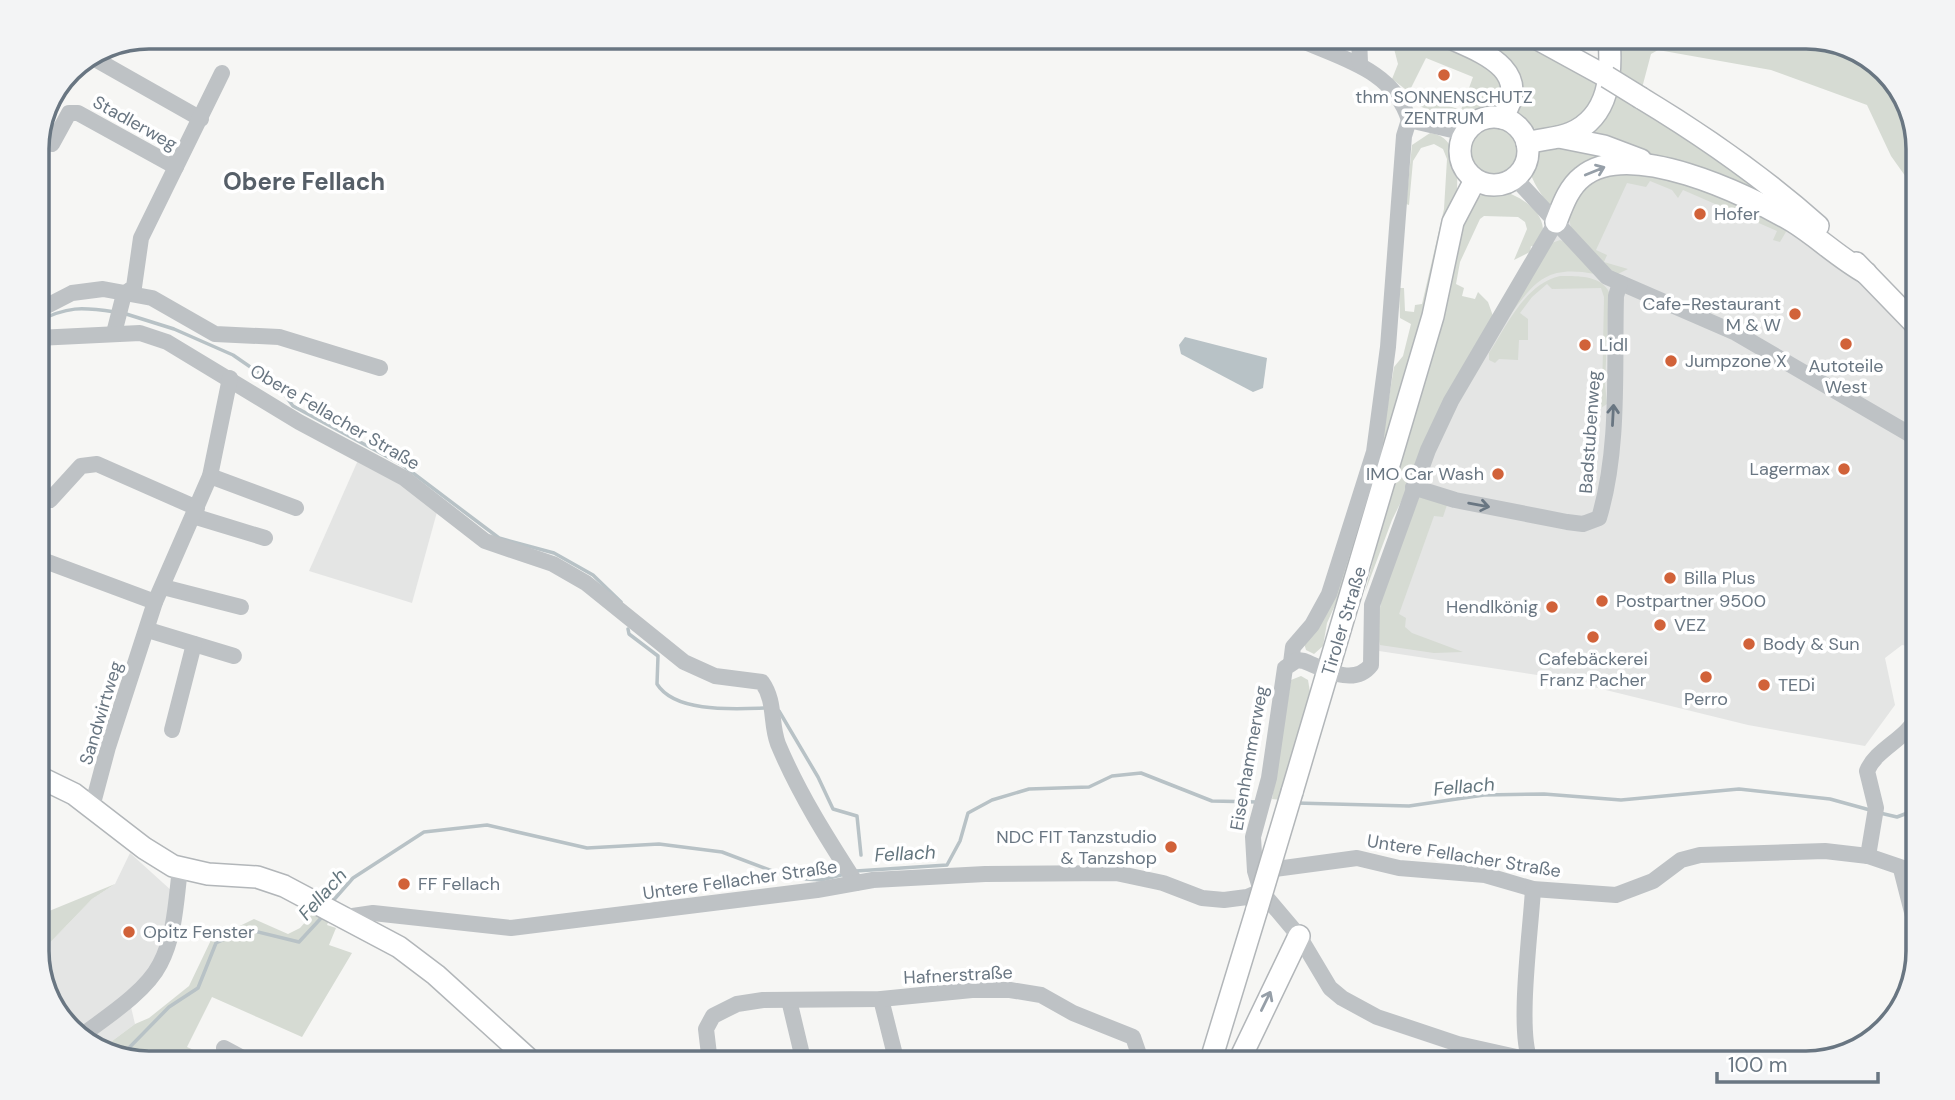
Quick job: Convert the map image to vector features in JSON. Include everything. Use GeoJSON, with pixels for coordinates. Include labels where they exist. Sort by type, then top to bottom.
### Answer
{"type":"FeatureCollection","features":[{"type":"Feature","properties":{"kind":"main road"},"geometry":{"type":"LineString","coordinates":[[1475,49],[1488,55],[1509,77],[1513,90],[1511,103],[1502,118]]}},
{"type":"Feature","properties":{"kind":"main road"},"geometry":{"type":"LineString","coordinates":[[1556,49],[1701,135],[1760,178],[1819,227],[1906,315]]}},
{"type":"Feature","properties":{"kind":"main road"},"geometry":{"type":"LineString","coordinates":[[1527,143],[1559,137],[1586,124],[1597,114],[1605,97],[1610,66],[1609,49]]}},
{"type":"Feature","properties":{"kind":"main road"},"geometry":{"type":"LineString","coordinates":[[1502,118],[1517,126],[1527,143],[1528,158],[1515,178],[1496,185],[1475,180],[1467,172],[1460,155],[1465,133],[1483,119],[1502,118]]}},
{"type":"Feature","properties":{"kind":"main road"},"geometry":{"type":"LineString","coordinates":[[1559,137],[1604,146],[1756,202],[1792,221],[1842,259],[1866,273]]}},
{"type":"Feature","properties":{"kind":"main road"},"geometry":{"type":"LineString","coordinates":[[1556,222],[1572,187],[1581,177],[1597,167],[1652,164]]}},
{"type":"Feature","properties":{"kind":"main road","name":"Tiroler Straße"},"geometry":{"type":"LineString","coordinates":[[1214,1051],[1433,316],[1453,222],[1475,180]]}},
{"type":"Feature","properties":{"kind":"main road"},"geometry":{"type":"LineString","coordinates":[[49,783],[92,807],[144,848],[180,869],[257,877],[284,886],[342,914],[417,959],[520,1051]]}},
{"type":"Feature","properties":{"kind":"main road"},"geometry":{"type":"LineString","coordinates":[[1244,1051],[1299,936]]}},
{"type":"Feature","properties":{"kind":"street"},"geometry":{"type":"LineString","coordinates":[[1318,49],[1360,63],[1391,88],[1404,104],[1409,120],[1465,133]]}},
{"type":"Feature","properties":{"kind":"street"},"geometry":{"type":"LineString","coordinates":[[1359,49],[1360,63]]}},
{"type":"Feature","properties":{"kind":"street","name":"Stadlerweg"},"geometry":{"type":"LineString","coordinates":[[101,62],[201,119]]}},
{"type":"Feature","properties":{"kind":"street","name":"Stadlerweg"},"geometry":{"type":"LineString","coordinates":[[119,313],[134,287],[141,238],[222,73]]}},
{"type":"Feature","properties":{"kind":"street","name":"Stadlerweg"},"geometry":{"type":"LineString","coordinates":[[52,144],[69,113],[79,113],[176,167]]}},
{"type":"Feature","properties":{"kind":"street","name":"Eisenhammerweg"},"geometry":{"type":"LineString","coordinates":[[1409,120],[1404,136],[1388,347],[1374,452],[1329,594],[1312,625],[1293,647],[1291,663],[1285,668],[1265,796],[1254,837],[1255,871],[1259,900],[1299,936],[1329,988],[1342,999],[1377,1017],[1488,1051]]}},
{"type":"Feature","properties":{"kind":"street"},"geometry":{"type":"LineString","coordinates":[[1515,178],[1607,277],[1736,333],[1906,432]]}},
{"type":"Feature","properties":{"kind":"street"},"geometry":{"type":"LineString","coordinates":[[1291,663],[1304,661],[1329,671],[1353,676],[1365,673],[1371,665],[1372,605],[1413,487],[1451,401],[1556,222]]}},
{"type":"Feature","properties":{"kind":"street","name":"Badstubenweg"},"geometry":{"type":"LineString","coordinates":[[1413,487],[1455,500],[1567,522],[1583,524],[1599,518],[1605,499],[1612,428],[1616,296],[1620,283]]}},
{"type":"Feature","properties":{"kind":"street"},"geometry":{"type":"LineString","coordinates":[[49,305],[72,293],[103,289],[119,313],[152,298],[215,334],[225,337],[279,337],[380,368]]}},
{"type":"Feature","properties":{"kind":"street","name":"Obere Fellacher Straße"},"geometry":{"type":"LineString","coordinates":[[49,334],[119,313],[299,422],[407,480],[485,541],[553,564],[586,583],[684,662],[715,676],[762,682],[771,695],[777,740],[806,805],[851,876]]}},
{"type":"Feature","properties":{"kind":"street","name":"Sandwirtweg"},"geometry":{"type":"LineString","coordinates":[[92,807],[108,747],[155,602],[211,476],[230,378]]}},
{"type":"Feature","properties":{"kind":"street"},"geometry":{"type":"LineString","coordinates":[[49,500],[81,466],[97,464],[195,512],[265,538]]}},
{"type":"Feature","properties":{"kind":"street"},"geometry":{"type":"LineString","coordinates":[[211,476],[296,508]]}},
{"type":"Feature","properties":{"kind":"street"},"geometry":{"type":"LineString","coordinates":[[49,562],[155,602]]}},
{"type":"Feature","properties":{"kind":"street"},"geometry":{"type":"LineString","coordinates":[[163,587],[241,607]]}},
{"type":"Feature","properties":{"kind":"street"},"geometry":{"type":"LineString","coordinates":[[148,630],[234,656]]}},
{"type":"Feature","properties":{"kind":"street"},"geometry":{"type":"LineString","coordinates":[[172,730],[194,644]]}},
{"type":"Feature","properties":{"kind":"street"},"geometry":{"type":"LineString","coordinates":[[1868,856],[1876,813],[1867,771],[1870,764],[1906,733]]}},
{"type":"Feature","properties":{"kind":"street","name":"Untere Fellacher Straße"},"geometry":{"type":"LineString","coordinates":[[1255,871],[1357,858],[1399,868],[1485,875],[1534,889],[1616,895],[1653,881],[1681,860],[1700,855],[1799,851],[1868,856],[1906,870]]}},
{"type":"Feature","properties":{"kind":"street"},"geometry":{"type":"LineString","coordinates":[[89,1031],[127,1001],[160,965],[173,924],[180,869]]}},
{"type":"Feature","properties":{"kind":"street"},"geometry":{"type":"LineString","coordinates":[[1901,869],[1906,889]]}},
{"type":"Feature","properties":{"kind":"street","name":"Untere Fellacher Straße"},"geometry":{"type":"LineString","coordinates":[[342,914],[373,913],[511,928],[851,876],[1116,873],[1163,883],[1202,898],[1247,897],[1259,900]]}},
{"type":"Feature","properties":{"kind":"street"},"geometry":{"type":"LineString","coordinates":[[1526,1051],[1525,1024],[1534,889]]}},
{"type":"Feature","properties":{"kind":"street","name":"Hafnerstraße"},"geometry":{"type":"LineString","coordinates":[[709,1051],[706,1029],[719,1011],[744,1002],[881,999],[972,990],[1010,990],[1041,995],[1073,1013],[1133,1037],[1138,1051]]}},
{"type":"Feature","properties":{"kind":"street"},"geometry":{"type":"LineString","coordinates":[[881,999],[894,1051]]}},
{"type":"Feature","properties":{"kind":"street"},"geometry":{"type":"LineString","coordinates":[[789,1000],[801,1051]]}},
{"type":"Feature","properties":{"kind":"street"},"geometry":{"type":"LineString","coordinates":[[224,1048],[230,1051]]}},
{"type":"Feature","properties":{"kind":"shaded area"},"geometry":{"type":"Polygon","coordinates":[[[1394,49],[1458,49],[1504,77],[1503,105],[1469,119],[1437,114],[1414,103],[1417,97],[1461,110],[1473,77],[1426,58],[1409,92],[1392,79],[1398,64],[1394,49]]]}},
{"type":"Feature","properties":{"kind":"shaded area"},"geometry":{"type":"Polygon","coordinates":[[[1471,49],[1542,49],[1602,83],[1592,108],[1556,131],[1537,130],[1510,115],[1517,90],[1471,49]]]}},
{"type":"Feature","properties":{"kind":"shaded area"},"geometry":{"type":"Polygon","coordinates":[[[1616,49],[1806,49],[1832,52],[1867,70],[1877,78],[1893,99],[1904,130],[1906,177],[1891,156],[1867,105],[1771,70],[1658,50],[1651,54],[1642,88],[1617,71],[1616,49]]]}},
{"type":"Feature","properties":{"kind":"shaded area"},"geometry":{"type":"Polygon","coordinates":[[[1614,90],[1672,123],[1792,211],[1578,137],[1614,90]]]}},
{"type":"Feature","properties":{"kind":"shaded area"},"geometry":{"type":"Polygon","coordinates":[[[1493,125],[1512,132],[1519,151],[1512,170],[1493,177],[1474,170],[1467,151],[1474,132],[1493,125]]]}},
{"type":"Feature","properties":{"kind":"shaded area"},"geometry":{"type":"Polygon","coordinates":[[[1430,133],[1439,135],[1451,146],[1456,163],[1457,189],[1349,574],[1327,623],[1323,646],[1314,654],[1306,650],[1304,643],[1379,458],[1394,367],[1403,356],[1411,324],[1400,318],[1399,288],[1404,288],[1405,311],[1414,312],[1415,305],[1422,304],[1444,209],[1447,159],[1443,149],[1434,144],[1421,148],[1413,161],[1409,205],[1406,204],[1412,145],[1430,133]]]}},
{"type":"Feature","properties":{"kind":"shaded area"},"geometry":{"type":"Polygon","coordinates":[[[1569,146],[1634,160],[1597,164],[1556,214],[1533,179],[1531,160],[1537,153],[1549,148],[1569,146]]]}},
{"type":"Feature","properties":{"kind":"shaded area"},"geometry":{"type":"Polygon","coordinates":[[[1602,171],[1676,176],[1790,225],[1780,242],[1773,240],[1777,231],[1683,190],[1678,198],[1672,190],[1650,181],[1646,187],[1627,183],[1596,250],[1607,255],[1604,262],[1628,269],[1616,275],[1571,228],[1568,213],[1570,199],[1602,171]]]}},
{"type":"Feature","properties":{"kind":"shaded area"},"geometry":{"type":"Polygon","coordinates":[[[1643,173],[1723,193],[1829,253],[1906,329],[1906,646],[1902,645],[1885,658],[1895,705],[1865,746],[1748,725],[1557,678],[1379,651],[1376,610],[1439,437],[1547,244],[1606,178],[1643,173]]]}},
{"type":"Feature","properties":{"kind":"shaded area"},"geometry":{"type":"Polygon","coordinates":[[[1500,190],[1514,195],[1534,209],[1543,229],[1536,247],[1531,246],[1530,252],[1514,260],[1527,229],[1525,222],[1518,217],[1484,216],[1480,219],[1460,262],[1456,284],[1464,288],[1462,296],[1475,299],[1478,292],[1488,302],[1493,316],[1392,520],[1365,592],[1457,232],[1477,198],[1500,190]]]}},
{"type":"Feature","properties":{"kind":"shaded area"},"geometry":{"type":"Polygon","coordinates":[[[1560,240],[1595,274],[1565,272],[1543,279],[1534,285],[1508,318],[1549,244],[1560,240]]]}},
{"type":"Feature","properties":{"kind":"shaded area"},"geometry":{"type":"Polygon","coordinates":[[[1560,276],[1594,279],[1609,292],[1605,384],[1607,404],[1601,408],[1593,402],[1593,397],[1602,396],[1604,297],[1601,288],[1552,289],[1547,284],[1532,297],[1520,313],[1528,319],[1528,340],[1519,340],[1518,360],[1499,359],[1495,363],[1489,360],[1489,353],[1527,296],[1548,280],[1560,276]]]}},
{"type":"Feature","properties":{"kind":"shaded area"},"geometry":{"type":"Polygon","coordinates":[[[1185,337],[1267,358],[1263,388],[1253,392],[1181,354],[1179,345],[1185,337]]]}},
{"type":"Feature","properties":{"kind":"shaded area"},"geometry":{"type":"Polygon","coordinates":[[[359,458],[411,488],[437,512],[412,603],[309,571],[359,458]]]}},
{"type":"Feature","properties":{"kind":"shaded area"},"geometry":{"type":"Polygon","coordinates":[[[1420,495],[1447,505],[1443,517],[1434,516],[1399,614],[1406,618],[1405,627],[1412,633],[1463,652],[1434,653],[1380,645],[1378,628],[1384,589],[1420,495]]]}},
{"type":"Feature","properties":{"kind":"shaded area"},"geometry":{"type":"Polygon","coordinates":[[[1301,676],[1308,680],[1311,698],[1281,800],[1272,799],[1291,680],[1301,676]]]}},
{"type":"Feature","properties":{"kind":"shaded area"},"geometry":{"type":"Polygon","coordinates":[[[130,853],[173,892],[166,958],[131,1007],[135,1024],[110,1043],[83,1026],[59,995],[51,970],[49,944],[92,899],[115,884],[130,853]]]}},
{"type":"Feature","properties":{"kind":"shaded area"},"geometry":{"type":"Polygon","coordinates":[[[115,884],[92,899],[49,944],[49,911],[115,884]]]}},
{"type":"Feature","properties":{"kind":"shaded area"},"geometry":{"type":"Polygon","coordinates":[[[315,911],[330,917],[327,925],[336,928],[329,945],[352,953],[302,1037],[212,997],[187,1047],[196,1051],[136,1050],[110,1043],[135,1024],[149,1018],[189,986],[211,940],[254,919],[288,934],[300,928],[315,911]]]}},
{"type":"Feature","properties":{"kind":"waterway"},"geometry":{"type":"LineString","coordinates":[[49,317],[75,309],[115,312]]}},
{"type":"Feature","properties":{"kind":"waterway"},"geometry":{"type":"LineString","coordinates":[[123,313],[174,329],[233,355],[278,386],[293,406],[401,464],[499,538],[554,553],[593,575],[621,602]]}},
{"type":"Feature","properties":{"kind":"waterway"},"geometry":{"type":"LineString","coordinates":[[628,629],[629,634],[658,656],[657,684],[677,700],[706,707],[765,708]]}},
{"type":"Feature","properties":{"kind":"waterway"},"geometry":{"type":"LineString","coordinates":[[779,711],[818,777],[833,809],[857,816],[861,855]]}},
{"type":"Feature","properties":{"kind":"waterway","name":"Fellach"},"geometry":{"type":"LineString","coordinates":[[856,871],[947,865],[960,841],[968,813],[992,800],[1029,789],[1089,787],[1112,776],[1141,773],[1212,801],[1257,802]]}},
{"type":"Feature","properties":{"kind":"waterway","name":"Fellach"},"geometry":{"type":"LineString","coordinates":[[1296,803],[1409,806],[1484,795],[1544,794],[1621,800],[1739,789],[1830,799],[1870,810]]}},
{"type":"Feature","properties":{"kind":"waterway","name":"Fellach"},"geometry":{"type":"LineString","coordinates":[[1880,813],[1897,817],[1906,814]]}},
{"type":"Feature","properties":{"kind":"waterway","name":"Fellach"},"geometry":{"type":"LineString","coordinates":[[331,903],[353,878],[424,832],[487,825],[587,848],[659,844],[722,852],[791,878],[821,880],[845,874]]}},
{"type":"Feature","properties":{"kind":"waterway","name":"Fellach"},"geometry":{"type":"LineString","coordinates":[[128,1049],[169,1007],[198,988],[216,943],[246,929],[299,942],[323,916]]}},
{"type":"Feature","properties":{"kind":"place","name":"thm SONNENSCHUTZ ZENTRUM"},"geometry":{"type":"Point","coordinates":[1444,75]}},
{"type":"Feature","properties":{"kind":"place","name":"Hofer"},"geometry":{"type":"Point","coordinates":[1700,214]}},
{"type":"Feature","properties":{"kind":"place","name":"Cafe-Restaurant M & W"},"geometry":{"type":"Point","coordinates":[1795,314]}},
{"type":"Feature","properties":{"kind":"place","name":"Autoteile West"},"geometry":{"type":"Point","coordinates":[1846,344]}},
{"type":"Feature","properties":{"kind":"place","name":"Lidl"},"geometry":{"type":"Point","coordinates":[1585,345]}},
{"type":"Feature","properties":{"kind":"place","name":"Jumpzone X"},"geometry":{"type":"Point","coordinates":[1671,361]}},
{"type":"Feature","properties":{"kind":"place","name":"Lagermax"},"geometry":{"type":"Point","coordinates":[1844,469]}},
{"type":"Feature","properties":{"kind":"place","name":"IMO Car Wash"},"geometry":{"type":"Point","coordinates":[1498,474]}},
{"type":"Feature","properties":{"kind":"place","name":"Billa Plus"},"geometry":{"type":"Point","coordinates":[1670,578]}},
{"type":"Feature","properties":{"kind":"place","name":"Postpartner 9500"},"geometry":{"type":"Point","coordinates":[1602,601]}},
{"type":"Feature","properties":{"kind":"place","name":"Hendlkönig"},"geometry":{"type":"Point","coordinates":[1552,607]}},
{"type":"Feature","properties":{"kind":"place","name":"VEZ"},"geometry":{"type":"Point","coordinates":[1660,625]}},
{"type":"Feature","properties":{"kind":"place","name":"Cafebäckerei Franz Pacher"},"geometry":{"type":"Point","coordinates":[1593,637]}},
{"type":"Feature","properties":{"kind":"place","name":"Body & Sun"},"geometry":{"type":"Point","coordinates":[1749,644]}},
{"type":"Feature","properties":{"kind":"place","name":"Perro"},"geometry":{"type":"Point","coordinates":[1706,677]}},
{"type":"Feature","properties":{"kind":"place","name":"TEDi"},"geometry":{"type":"Point","coordinates":[1764,685]}},
{"type":"Feature","properties":{"kind":"place","name":"NDC FIT Tanzstudio & Tanzshop"},"geometry":{"type":"Point","coordinates":[1171,847]}},
{"type":"Feature","properties":{"kind":"place","name":"FF Fellach"},"geometry":{"type":"Point","coordinates":[404,884]}},
{"type":"Feature","properties":{"kind":"place","name":"Opitz Fenster"},"geometry":{"type":"Point","coordinates":[129,932]}},
{"type":"Feature","properties":{"kind":"district","name":"Obere Fellach"},"geometry":{"type":"Point","coordinates":[304,182]}}]}
